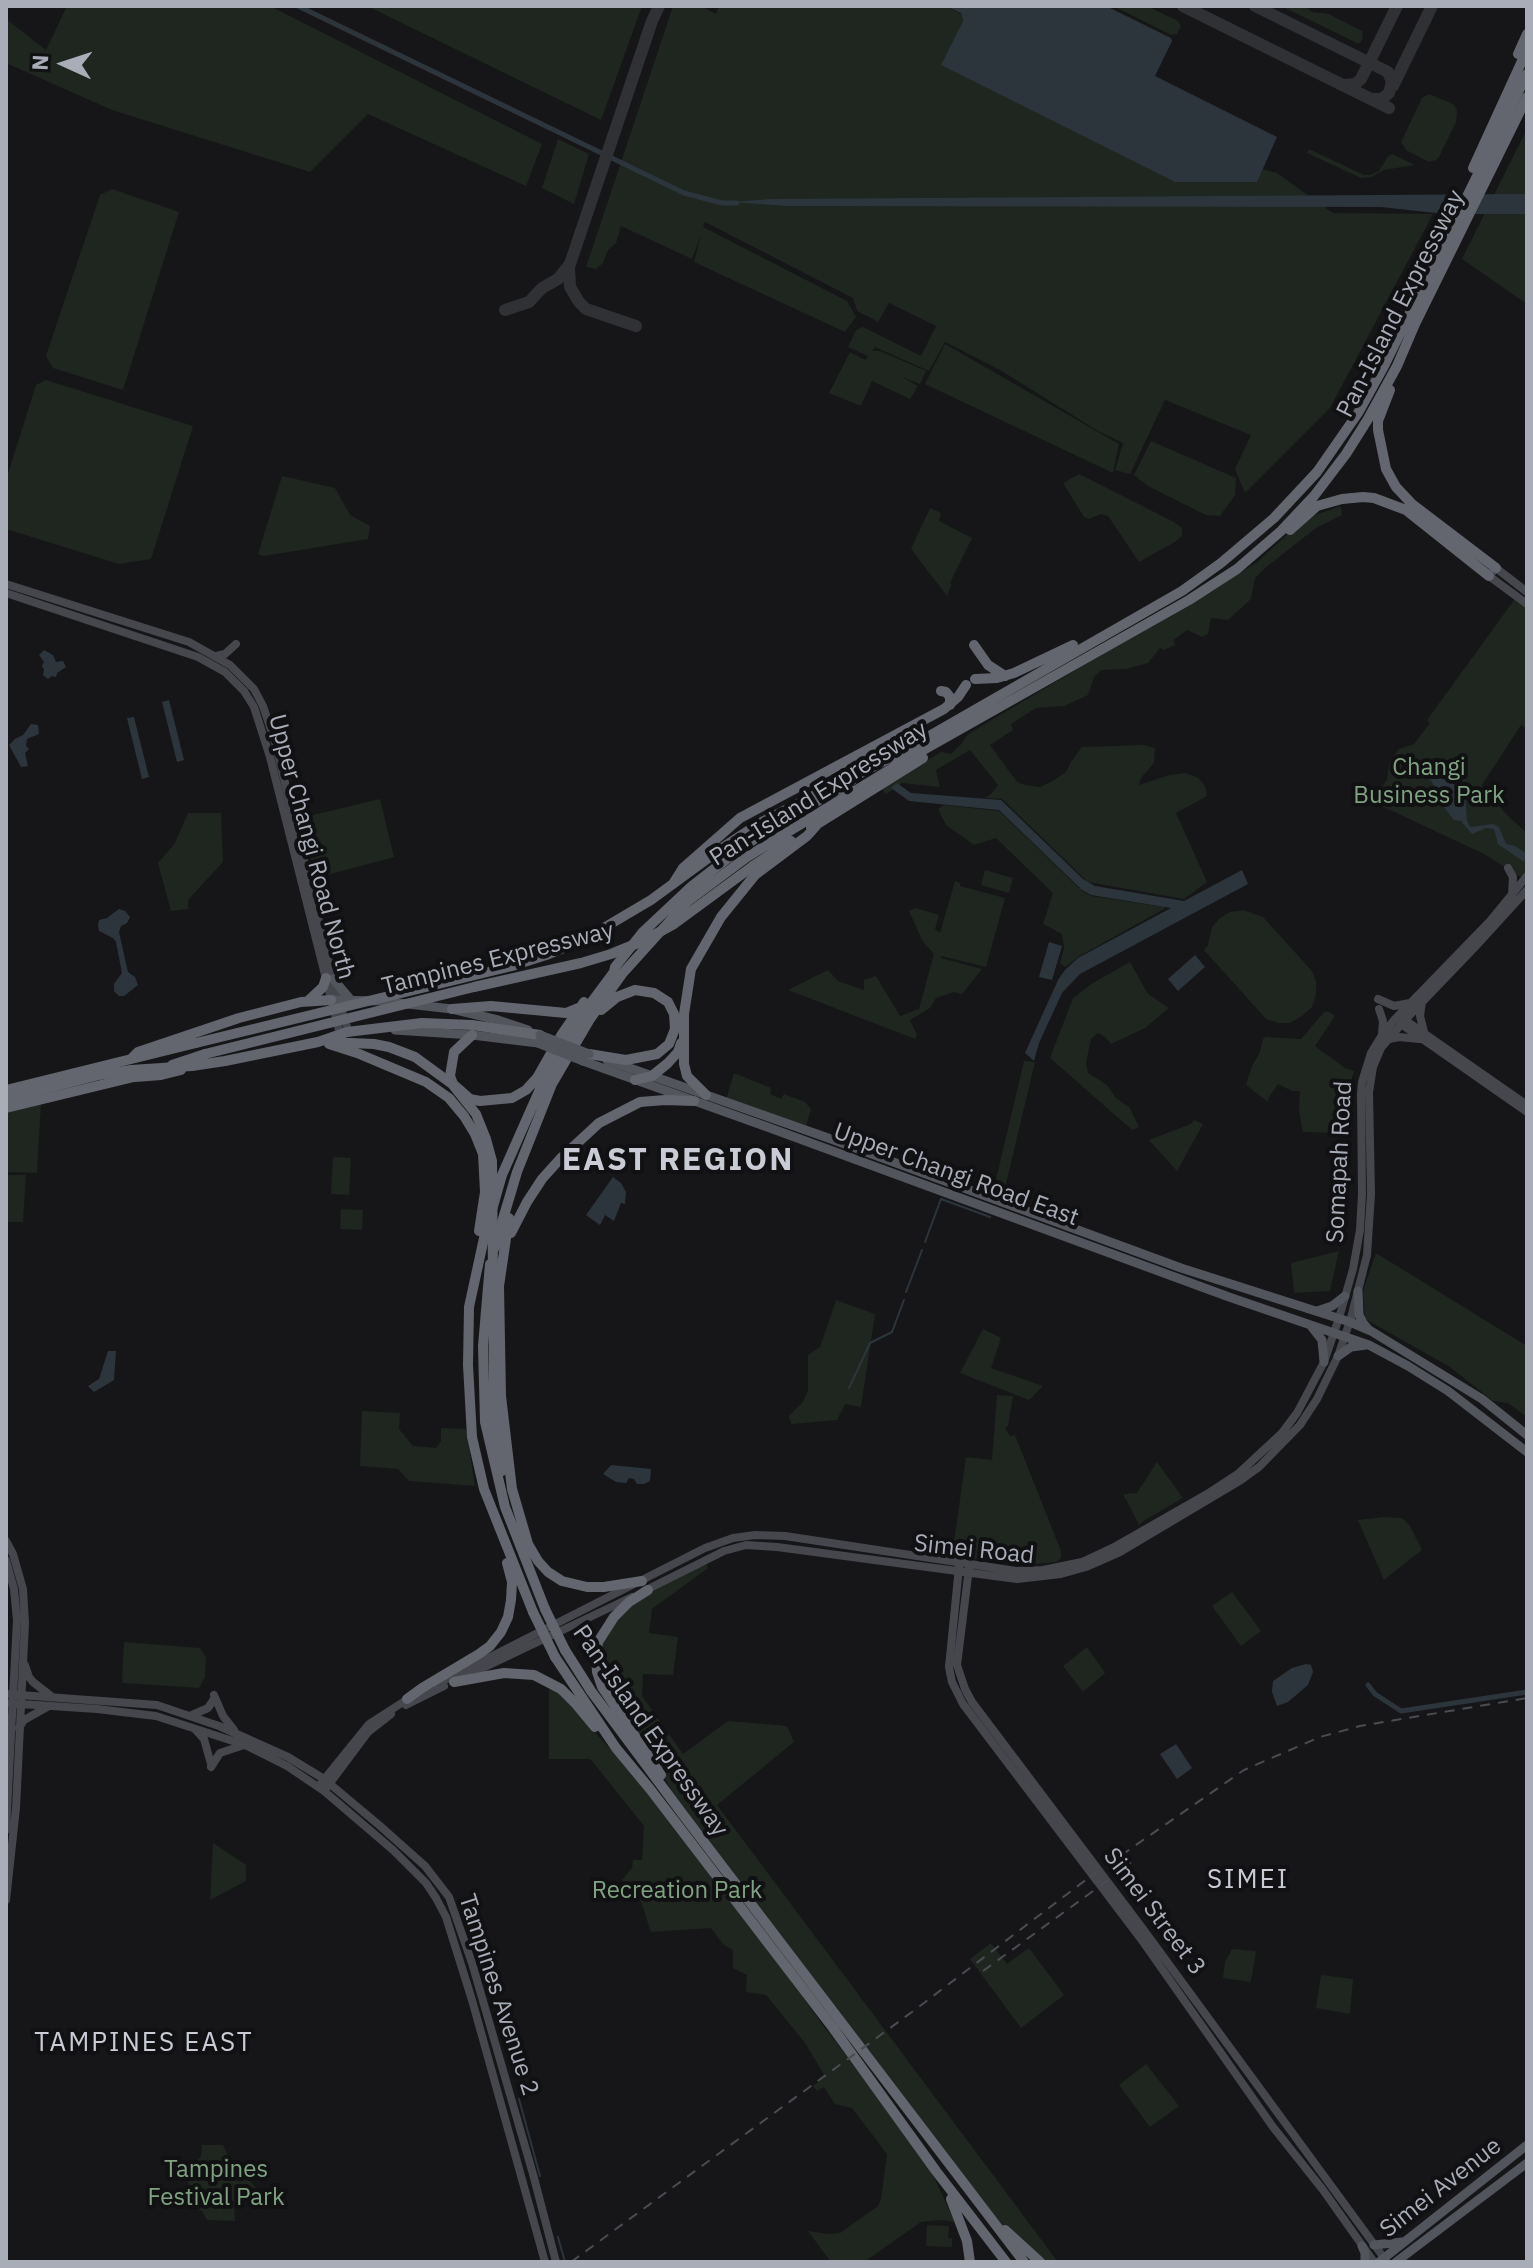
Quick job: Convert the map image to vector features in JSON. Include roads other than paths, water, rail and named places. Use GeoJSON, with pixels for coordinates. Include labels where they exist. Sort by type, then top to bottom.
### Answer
{"type":"FeatureCollection","features":[{"type":"Feature","properties":{"kind":"highway"},"geometry":{"type":"LineString","coordinates":[[1471,190],[1486,138],[1527,34]]}},
{"type":"Feature","properties":{"kind":"highway"},"geometry":{"type":"LineString","coordinates":[[1486,138],[1527,50]]}},
{"type":"Feature","properties":{"kind":"highway"},"geometry":{"type":"LineString","coordinates":[[1456,223],[1527,74]]}},
{"type":"Feature","properties":{"kind":"highway","name":"Pan-Island Expressway"},"geometry":{"type":"LineString","coordinates":[[1024,2262],[684,1816],[591,1691],[539,1611],[532,1576],[508,1516],[485,1422],[482,1377],[490,1264],[513,1184],[552,1084],[590,1019],[622,974],[688,901],[747,857],[904,761],[1189,600],[1237,569],[1281,531],[1314,496],[1346,454],[1397,366],[1471,190],[1527,97]]}},
{"type":"Feature","properties":{"kind":"highway","name":"Pan-Island Expressway"},"geometry":{"type":"LineString","coordinates":[[1006,2262],[833,2028],[616,1748],[555,1657],[539,1611],[484,1489],[472,1437],[469,1307],[475,1272],[502,1175],[531,1106],[585,1011],[642,933],[729,857],[775,825],[848,784],[857,775],[1182,591],[1274,518],[1317,472],[1369,393],[1456,223]]}},
{"type":"Feature","properties":{"kind":"highway"},"geometry":{"type":"LineString","coordinates":[[1397,366],[1378,421],[1386,469],[1396,487],[1412,504],[1492,572]]}},
{"type":"Feature","properties":{"kind":"highway"},"geometry":{"type":"LineString","coordinates":[[1237,569],[1254,562],[1317,506],[1363,497],[1384,500],[1406,510],[1492,572]]}},
{"type":"Feature","properties":{"kind":"highway"},"geometry":{"type":"LineString","coordinates":[[673,884],[683,868],[740,818],[950,705],[970,682],[1024,669],[1140,613]]}},
{"type":"Feature","properties":{"kind":"highway"},"geometry":{"type":"LineString","coordinates":[[974,645],[988,665],[1005,676]]}},
{"type":"Feature","properties":{"kind":"highway"},"geometry":{"type":"LineString","coordinates":[[941,691],[948,694],[950,705]]}},
{"type":"Feature","properties":{"kind":"highway","name":"Tampines Expressway"},"geometry":{"type":"LineString","coordinates":[[6,1108],[141,1077],[205,1054],[611,954],[674,924],[753,866],[937,748],[949,737]]}},
{"type":"Feature","properties":{"kind":"highway"},"geometry":{"type":"LineString","coordinates":[[673,884],[760,823],[857,775]]}},
{"type":"Feature","properties":{"kind":"highway"},"geometry":{"type":"LineString","coordinates":[[706,1095],[687,1076],[684,1064],[684,1014],[691,969],[721,917],[755,875],[816,826]]}},
{"type":"Feature","properties":{"kind":"highway","name":"Tampines Expressway"},"geometry":{"type":"LineString","coordinates":[[6,1090],[512,966],[585,939],[627,916],[673,884]]}},
{"type":"Feature","properties":{"kind":"highway"},"geometry":{"type":"LineString","coordinates":[[472,1030],[454,1052],[450,1076],[453,1084],[470,1099],[491,1101],[519,1095],[537,1078],[580,1007],[610,969],[615,967]]}},
{"type":"Feature","properties":{"kind":"highway"},"geometry":{"type":"LineString","coordinates":[[308,1001],[329,978]]}},
{"type":"Feature","properties":{"kind":"highway"},"geometry":{"type":"LineString","coordinates":[[586,1058],[626,1060],[657,1054],[669,1044],[675,1029],[674,1014],[668,1002],[654,993],[635,990],[617,997],[590,1019]]}},
{"type":"Feature","properties":{"kind":"highway"},"geometry":{"type":"LineString","coordinates":[[131,1059],[138,1052],[239,1018],[308,1001],[334,1000]]}},
{"type":"Feature","properties":{"kind":"highway"},"geometry":{"type":"LineString","coordinates":[[452,1009],[491,1006],[566,1013],[580,1007]]}},
{"type":"Feature","properties":{"kind":"highway"},"geometry":{"type":"LineString","coordinates":[[318,1041],[347,1032],[422,1023],[539,1039]]}},
{"type":"Feature","properties":{"kind":"highway"},"geometry":{"type":"LineString","coordinates":[[6,1115],[127,1085],[141,1077],[345,1034],[343,1042],[357,1053]]}},
{"type":"Feature","properties":{"kind":"highway"},"geometry":{"type":"LineString","coordinates":[[635,1080],[652,1076],[678,1052],[683,1038]]}},
{"type":"Feature","properties":{"kind":"highway"},"geometry":{"type":"LineString","coordinates":[[318,1041],[357,1053],[426,1082],[449,1098],[475,1134],[483,1154],[485,1192],[475,1272]]}},
{"type":"Feature","properties":{"kind":"highway"},"geometry":{"type":"LineString","coordinates":[[318,1041],[374,1044],[415,1057],[452,1084],[476,1114],[492,1161],[495,1425],[509,1505],[532,1576]]}},
{"type":"Feature","properties":{"kind":"highway"},"geometry":{"type":"LineString","coordinates":[[6,1099],[99,1075],[225,1061]]}},
{"type":"Feature","properties":{"kind":"highway"},"geometry":{"type":"LineString","coordinates":[[506,1247],[527,1202],[542,1179],[599,1123],[640,1102],[694,1101]]}},
{"type":"Feature","properties":{"kind":"highway"},"geometry":{"type":"LineString","coordinates":[[525,1155],[509,1219],[499,1286],[501,1396],[512,1489],[528,1544],[548,1572],[577,1586],[645,1585]]}},
{"type":"Feature","properties":{"kind":"highway"},"geometry":{"type":"LineString","coordinates":[[500,1459],[505,1422]]}},
{"type":"Feature","properties":{"kind":"highway"},"geometry":{"type":"LineString","coordinates":[[407,1699],[490,1646],[508,1617],[512,1582],[484,1489]]}},
{"type":"Feature","properties":{"kind":"highway"},"geometry":{"type":"LineString","coordinates":[[645,1585],[605,1629],[598,1642],[597,1672],[602,1687],[684,1816]]}},
{"type":"Feature","properties":{"kind":"highway"},"geometry":{"type":"LineString","coordinates":[[454,1682],[498,1673],[534,1675],[561,1689],[605,1741],[616,1748]]}},
{"type":"Feature","properties":{"kind":"highway"},"geometry":{"type":"LineString","coordinates":[[936,2171],[962,2222],[970,2262]]}},
{"type":"Feature","properties":{"kind":"highway"},"geometry":{"type":"LineString","coordinates":[[997,2225],[1040,2262]]}},
{"type":"Feature","properties":{"kind":"main road"},"geometry":{"type":"LineString","coordinates":[[1492,572],[1527,592]]}},
{"type":"Feature","properties":{"kind":"main road"},"geometry":{"type":"LineString","coordinates":[[1492,572],[1527,604]]}},
{"type":"Feature","properties":{"kind":"main road","name":"Upper Changi Road North"},"geometry":{"type":"LineString","coordinates":[[6,584],[189,642],[240,672],[254,689],[268,720],[285,779],[334,1000],[345,1034]]}},
{"type":"Feature","properties":{"kind":"main road","name":"Upper Changi Road North"},"geometry":{"type":"LineString","coordinates":[[6,593],[198,657],[225,672],[244,691],[254,707],[270,757],[329,978]]}},
{"type":"Feature","properties":{"kind":"main road"},"geometry":{"type":"LineString","coordinates":[[42,595],[44,606]]}},
{"type":"Feature","properties":{"kind":"main road"},"geometry":{"type":"LineString","coordinates":[[215,656],[225,654],[236,644]]}},
{"type":"Feature","properties":{"kind":"main road"},"geometry":{"type":"LineString","coordinates":[[1508,868],[1513,877],[1512,896]]}},
{"type":"Feature","properties":{"kind":"main road"},"geometry":{"type":"LineString","coordinates":[[1401,1020],[1411,1003],[1512,896],[1527,876]]}},
{"type":"Feature","properties":{"kind":"main road"},"geometry":{"type":"LineString","coordinates":[[1401,1020],[1423,1002],[1527,890]]}},
{"type":"Feature","properties":{"kind":"main road"},"geometry":{"type":"LineString","coordinates":[[329,978],[350,999]]}},
{"type":"Feature","properties":{"kind":"main road","name":"Upper Changi Road East"},"geometry":{"type":"LineString","coordinates":[[334,1000],[367,1000],[452,1009],[508,1023],[635,1080],[706,1095],[1118,1245],[1339,1318],[1371,1331],[1482,1399],[1525,1432]]}},
{"type":"Feature","properties":{"kind":"main road","name":"Upper Changi Road East"},"geometry":{"type":"LineString","coordinates":[[367,1000],[405,1009],[487,1019]]}},
{"type":"Feature","properties":{"kind":"main road"},"geometry":{"type":"LineString","coordinates":[[1422,1036],[1420,1018],[1423,1002]]}},
{"type":"Feature","properties":{"kind":"main road"},"geometry":{"type":"LineString","coordinates":[[1411,1003],[1394,1006],[1378,1004],[1384,1037],[1422,1036],[1527,1105]]}},
{"type":"Feature","properties":{"kind":"main road"},"geometry":{"type":"LineString","coordinates":[[1401,1020],[1527,1112]]}},
{"type":"Feature","properties":{"kind":"main road","name":"Somapah Road"},"geometry":{"type":"LineString","coordinates":[[1339,1318],[1360,1230],[1362,1082],[1371,1053],[1401,1020]]}},
{"type":"Feature","properties":{"kind":"main road"},"geometry":{"type":"LineString","coordinates":[[345,1034],[387,1029],[472,1030]]}},
{"type":"Feature","properties":{"kind":"main road","name":"Somapah Road"},"geometry":{"type":"LineString","coordinates":[[1350,1322],[1367,1255],[1370,1081],[1384,1037]]}},
{"type":"Feature","properties":{"kind":"main road","name":"Upper Changi Road East"},"geometry":{"type":"LineString","coordinates":[[586,1058],[652,1076],[694,1101],[1369,1345],[1448,1391],[1527,1452]]}},
{"type":"Feature","properties":{"kind":"main road"},"geometry":{"type":"LineString","coordinates":[[893,1162],[894,1173]]}},
{"type":"Feature","properties":{"kind":"main road"},"geometry":{"type":"LineString","coordinates":[[909,1168],[908,1175],[912,1180]]}},
{"type":"Feature","properties":{"kind":"main road"},"geometry":{"type":"LineString","coordinates":[[957,1186],[958,1198]]}},
{"type":"Feature","properties":{"kind":"main road"},"geometry":{"type":"LineString","coordinates":[[1118,1245],[1121,1257]]}},
{"type":"Feature","properties":{"kind":"main road"},"geometry":{"type":"LineString","coordinates":[[1358,1291],[1359,1315],[1371,1331]]}},
{"type":"Feature","properties":{"kind":"main road"},"geometry":{"type":"LineString","coordinates":[[1314,1311],[1332,1306],[1345,1296]]}},
{"type":"Feature","properties":{"kind":"main road","name":"Simei Road"},"geometry":{"type":"LineString","coordinates":[[1016,1575],[1060,1568],[1090,1558],[1116,1546],[1239,1473],[1290,1423],[1324,1362],[1339,1318]]}},
{"type":"Feature","properties":{"kind":"main road","name":"Simei Road"},"geometry":{"type":"LineString","coordinates":[[550,1631],[645,1585],[714,1544],[755,1535],[814,1539],[1016,1575],[1044,1578],[1073,1572],[1101,1561],[1259,1467],[1300,1425],[1317,1399],[1350,1322]]}},
{"type":"Feature","properties":{"kind":"main road"},"geometry":{"type":"LineString","coordinates":[[1311,1325],[1322,1340],[1324,1362]]}},
{"type":"Feature","properties":{"kind":"main road"},"geometry":{"type":"LineString","coordinates":[[1338,1356],[1351,1347],[1369,1345]]}},
{"type":"Feature","properties":{"kind":"main road"},"geometry":{"type":"LineString","coordinates":[[6,1541],[23,1589],[25,1623],[23,1655],[13,1699]]}},
{"type":"Feature","properties":{"kind":"main road"},"geometry":{"type":"LineString","coordinates":[[6,1560],[16,1603],[6,1830]]}},
{"type":"Feature","properties":{"kind":"main road","name":"Simei Street 3"},"geometry":{"type":"LineString","coordinates":[[964,1567],[957,1665],[972,1702],[1297,2138],[1374,2245],[1381,2261]]}},
{"type":"Feature","properties":{"kind":"main road","name":"Simei Street 3"},"geometry":{"type":"LineString","coordinates":[[964,1567],[949,1667],[952,1682],[963,1704],[1141,1939],[1273,2127],[1362,2246],[1381,2261]]}},
{"type":"Feature","properties":{"kind":"main road"},"geometry":{"type":"LineString","coordinates":[[324,1785],[369,1724],[407,1699],[550,1631]]}},
{"type":"Feature","properties":{"kind":"main road"},"geometry":{"type":"LineString","coordinates":[[306,1768],[320,1770],[341,1762],[382,1720],[550,1631]]}},
{"type":"Feature","properties":{"kind":"main road"},"geometry":{"type":"LineString","coordinates":[[12,1730],[51,1701],[29,1677],[23,1655]]}},
{"type":"Feature","properties":{"kind":"main road"},"geometry":{"type":"LineString","coordinates":[[6,1678],[15,1665]]}},
{"type":"Feature","properties":{"kind":"main road"},"geometry":{"type":"LineString","coordinates":[[191,1716],[204,1711],[214,1697],[223,1716],[241,1735]]}},
{"type":"Feature","properties":{"kind":"main road","name":"Tampines Avenue 2"},"geometry":{"type":"LineString","coordinates":[[13,1699],[157,1705],[241,1735],[306,1768],[426,1883],[446,1917],[545,2262]]}},
{"type":"Feature","properties":{"kind":"main road","name":"Tampines Avenue 2"},"geometry":{"type":"LineString","coordinates":[[51,1701],[156,1716],[245,1745],[348,1799],[414,1857],[445,1891],[457,1918],[556,2262]]}},
{"type":"Feature","properties":{"kind":"main road"},"geometry":{"type":"LineString","coordinates":[[192,1726],[204,1739],[211,1765],[220,1753],[245,1745]]}},
{"type":"Feature","properties":{"kind":"main road"},"geometry":{"type":"LineString","coordinates":[[6,1900],[16,1808],[12,1730]]}},
{"type":"Feature","properties":{"kind":"main road"},"geometry":{"type":"LineString","coordinates":[[341,1762],[340,1782],[348,1799]]}},
{"type":"Feature","properties":{"kind":"main road"},"geometry":{"type":"LineString","coordinates":[[414,1857],[426,1883]]}},
{"type":"Feature","properties":{"kind":"main road"},"geometry":{"type":"LineString","coordinates":[[1292,2149],[1292,2142],[1297,2138]]}},
{"type":"Feature","properties":{"kind":"main road"},"geometry":{"type":"LineString","coordinates":[[519,2164],[517,2149],[524,2143]]}},
{"type":"Feature","properties":{"kind":"main road","name":"Simei Avenue"},"geometry":{"type":"LineString","coordinates":[[1381,2261],[1527,2145]]}},
{"type":"Feature","properties":{"kind":"main road","name":"Simei Avenue"},"geometry":{"type":"LineString","coordinates":[[1396,2262],[1527,2163]]}},
{"type":"Feature","properties":{"kind":"main road"},"geometry":{"type":"LineString","coordinates":[[1374,2245],[1406,2241]]}},
{"type":"Feature","properties":{"kind":"main road"},"geometry":{"type":"LineString","coordinates":[[1362,2246],[1365,2262]]}},
{"type":"Feature","properties":{"kind":"waterway"},"geometry":{"type":"LineString","coordinates":[[298,6],[684,193],[722,203],[737,203]]}},
{"type":"Feature","properties":{"kind":"waterway"},"geometry":{"type":"LineString","coordinates":[[998,1196],[1001,1187]]}},
{"type":"Feature","properties":{"kind":"waterway"},"geometry":{"type":"LineString","coordinates":[[925,1242],[941,1199],[990,1217]]}},
{"type":"Feature","properties":{"kind":"waterway"},"geometry":{"type":"LineString","coordinates":[[906,1292],[922,1250]]}},
{"type":"Feature","properties":{"kind":"waterway"},"geometry":{"type":"LineString","coordinates":[[849,1388],[870,1343],[892,1332],[904,1300]]}},
{"type":"Feature","properties":{"kind":"waterway"},"geometry":{"type":"LineString","coordinates":[[1368,1685],[1375,1694],[1401,1711],[1527,1692]]}},
{"type":"Feature","properties":{"kind":"waterway"},"geometry":{"type":"LineString","coordinates":[[519,2099],[540,2176]]}},
{"type":"Feature","properties":{"kind":"waterway"},"geometry":{"type":"LineString","coordinates":[[558,2237],[565,2262]]}},
{"type":"Feature","properties":{"kind":"railway"},"geometry":{"type":"LineString","coordinates":[[571,2262],[916,2009],[1087,1879],[1244,1770],[1320,1737],[1360,1726],[1527,1698]]}},
{"type":"Feature","properties":{"kind":"railway"},"geometry":{"type":"LineString","coordinates":[[983,1971],[1131,1862]]}},
{"type":"Feature","properties":{"kind":"district","name":"EAST REGION"},"geometry":{"type":"Point","coordinates":[678,1161]}},
{"type":"Feature","properties":{"kind":"district","name":"SIMEI"},"geometry":{"type":"Point","coordinates":[1248,1880]}},
{"type":"Feature","properties":{"kind":"district","name":"TAMPINES EAST"},"geometry":{"type":"Point","coordinates":[144,2043]}},
{"type":"Feature","properties":{"kind":"park label","name":"Changi Business Park"},"geometry":{"type":"Point","coordinates":[1429,782]}},
{"type":"Feature","properties":{"kind":"park label","name":"Recreation Park"},"geometry":{"type":"Point","coordinates":[677,1891]}},
{"type":"Feature","properties":{"kind":"park label","name":"Tampines Festival Park"},"geometry":{"type":"Point","coordinates":[216,2184]}}]}
